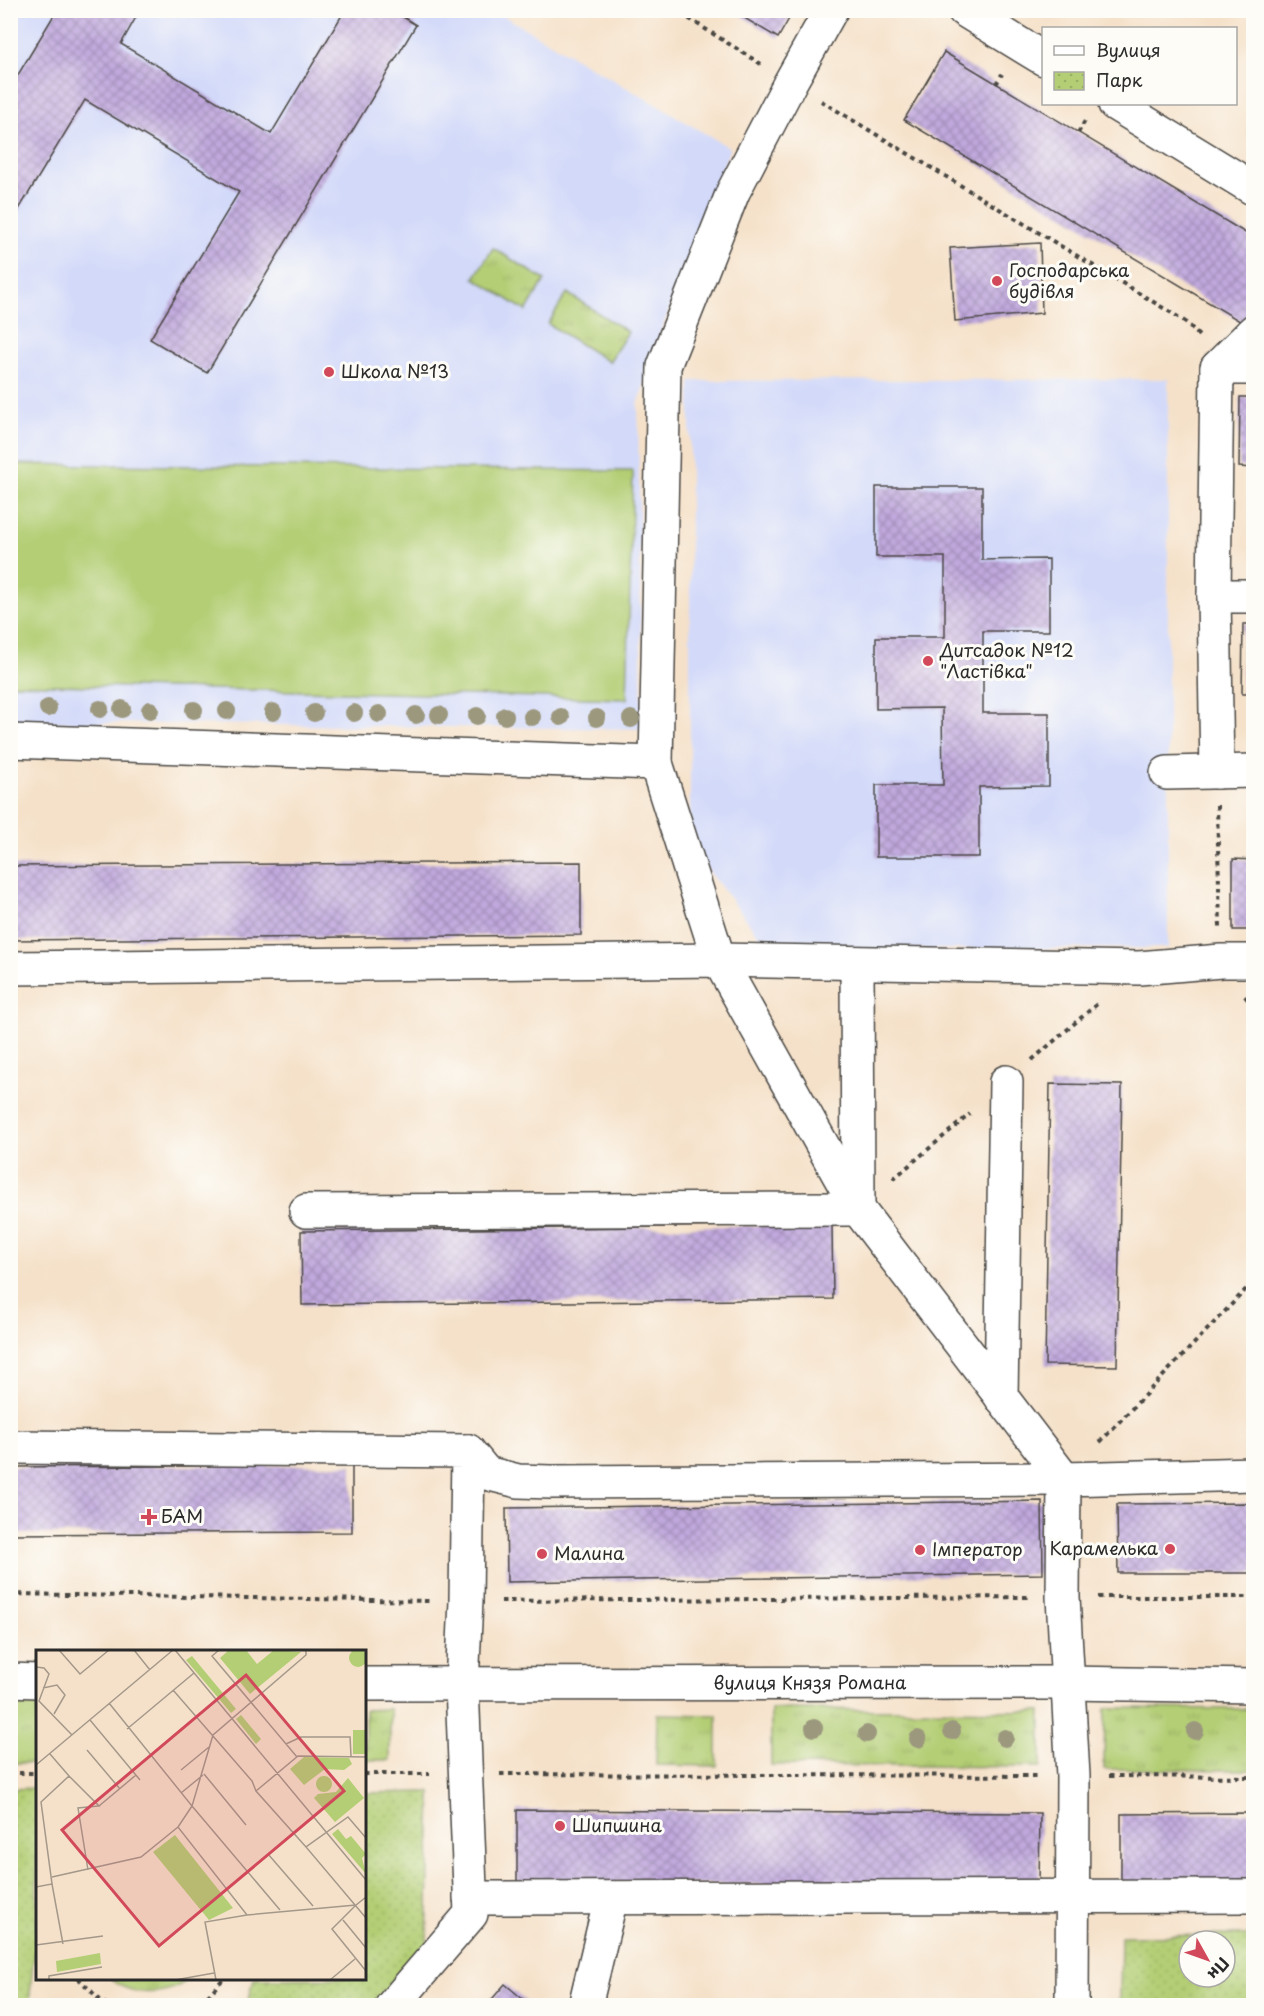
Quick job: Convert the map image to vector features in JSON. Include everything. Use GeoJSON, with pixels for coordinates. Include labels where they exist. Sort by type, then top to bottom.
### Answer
{"type":"FeatureCollection","features":[{"type":"Feature","properties":{"kind":"street"},"geometry":{"type":"LineString","coordinates":[[831,10],[733,192],[664,366],[656,763],[718,960],[858,1209],[1064,1479],[1063,1597],[1066,1683],[1073,1776],[1072,2006]]}},
{"type":"Feature","properties":{"kind":"street"},"geometry":{"type":"LineString","coordinates":[[964,10],[1042,58]]}},
{"type":"Feature","properties":{"kind":"street"},"geometry":{"type":"LineString","coordinates":[[1117,105],[1254,189]]}},
{"type":"Feature","properties":{"kind":"street"},"geometry":{"type":"LineString","coordinates":[[1216,772],[1214,596],[1217,368],[1254,331]]}},
{"type":"Feature","properties":{"kind":"street"},"geometry":{"type":"LineString","coordinates":[[1217,368],[1254,368]]}},
{"type":"Feature","properties":{"kind":"street"},"geometry":{"type":"LineString","coordinates":[[1214,596],[1254,596]]}},
{"type":"Feature","properties":{"kind":"street"},"geometry":{"type":"LineString","coordinates":[[10,741],[656,763]]}},
{"type":"Feature","properties":{"kind":"street"},"geometry":{"type":"LineString","coordinates":[[1167,773],[1254,771]]}},
{"type":"Feature","properties":{"kind":"street"},"geometry":{"type":"LineString","coordinates":[[10,968],[718,960],[1139,968],[1221,961],[1254,961]]}},
{"type":"Feature","properties":{"kind":"street"},"geometry":{"type":"LineString","coordinates":[[857,963],[858,1209]]}},
{"type":"Feature","properties":{"kind":"street"},"geometry":{"type":"LineString","coordinates":[[1002,1397],[1006,1082]]}},
{"type":"Feature","properties":{"kind":"street"},"geometry":{"type":"LineString","coordinates":[[306,1211],[858,1209]]}},
{"type":"Feature","properties":{"kind":"street"},"geometry":{"type":"LineString","coordinates":[[10,1448],[468,1450]]}},
{"type":"Feature","properties":{"kind":"street"},"geometry":{"type":"LineString","coordinates":[[468,1450],[486,1473],[518,1481],[1064,1479],[1254,1474]]}},
{"type":"Feature","properties":{"kind":"street"},"geometry":{"type":"LineString","coordinates":[[392,2006],[471,1914],[462,1685],[466,1601],[468,1450]]}},
{"type":"Feature","properties":{"kind":"street"},"geometry":{"type":"LineString","coordinates":[[10,1680],[36,1681]]}},
{"type":"Feature","properties":{"kind":"street","name":"вулиця Князя Романа"},"geometry":{"type":"LineString","coordinates":[[366,1684],[1066,1683],[1254,1686]]}},
{"type":"Feature","properties":{"kind":"street"},"geometry":{"type":"LineString","coordinates":[[470,1898],[1254,1896]]}},
{"type":"Feature","properties":{"kind":"street"},"geometry":{"type":"LineString","coordinates":[[585,2006],[612,1898]]}},
{"type":"Feature","properties":{"kind":"path"},"geometry":{"type":"LineString","coordinates":[[687,10],[688,18],[790,83],[1187,323],[1197,332],[1217,368]]}},
{"type":"Feature","properties":{"kind":"path"},"geometry":{"type":"LineString","coordinates":[[1216,772],[1221,961],[1254,1008]]}},
{"type":"Feature","properties":{"kind":"path"},"geometry":{"type":"LineString","coordinates":[[1064,1479],[1254,1281]]}},
{"type":"Feature","properties":{"kind":"path"},"geometry":{"type":"LineString","coordinates":[[10,1594],[466,1601],[1254,1598]]}},
{"type":"Feature","properties":{"kind":"path"},"geometry":{"type":"LineString","coordinates":[[10,1773],[36,1773]]}},
{"type":"Feature","properties":{"kind":"path"},"geometry":{"type":"LineString","coordinates":[[366,1774],[1254,1777]]}},
{"type":"Feature","properties":{"kind":"path"},"geometry":{"type":"LineString","coordinates":[[80,1980],[101,2003],[110,2006]]}},
{"type":"Feature","properties":{"kind":"path"},"geometry":{"type":"LineString","coordinates":[[192,2006],[207,1997],[222,1980]]}},
{"type":"Feature","properties":{"kind":"shaded area","name":"Школа №13"},"geometry":{"type":"Polygon","coordinates":[[[11,11],[495,11],[730,148],[658,339],[638,405],[642,729],[11,722],[11,11]]]}},
{"type":"Feature","properties":{"kind":"shaded area","name":"Дитсадок №12 \"Ластівка\""},"geometry":{"type":"Polygon","coordinates":[[[1168,379],[1168,948],[770,950],[690,847],[690,381],[1168,379]]]}},
{"type":"Feature","properties":{"kind":"green space"},"geometry":{"type":"Polygon","coordinates":[[[493,248],[545,280],[526,311],[474,278],[493,248]]]}},
{"type":"Feature","properties":{"kind":"green space"},"geometry":{"type":"Polygon","coordinates":[[[567,293],[628,332],[609,362],[548,324],[567,293]]]}},
{"type":"Feature","properties":{"kind":"green space"},"geometry":{"type":"Polygon","coordinates":[[[11,464],[633,471],[627,699],[11,684],[11,464]]]}},
{"type":"Feature","properties":{"kind":"green space"},"geometry":{"type":"Polygon","coordinates":[[[36,1705],[36,1763],[11,1763],[11,1706],[36,1705]]]}},
{"type":"Feature","properties":{"kind":"green space"},"geometry":{"type":"Polygon","coordinates":[[[1105,1708],[1253,1709],[1253,1770],[1104,1769],[1105,1708]]]}},
{"type":"Feature","properties":{"kind":"green space"},"geometry":{"type":"Polygon","coordinates":[[[390,1709],[390,1760],[366,1760],[366,1710],[390,1709]]]}},
{"type":"Feature","properties":{"kind":"green space"},"geometry":{"type":"Polygon","coordinates":[[[771,1709],[1041,1711],[1041,1767],[771,1765],[771,1709]]]}},
{"type":"Feature","properties":{"kind":"green space"},"geometry":{"type":"Polygon","coordinates":[[[657,1714],[717,1715],[717,1766],[656,1765],[657,1714]]]}},
{"type":"Feature","properties":{"kind":"green space"},"geometry":{"type":"Polygon","coordinates":[[[36,1788],[36,1952],[29,2005],[11,2005],[11,1789],[36,1788]]]}},
{"type":"Feature","properties":{"kind":"green space"},"geometry":{"type":"Polygon","coordinates":[[[431,1792],[427,1945],[375,2005],[247,2006],[254,1980],[366,1980],[366,1793],[431,1792]]]}},
{"type":"Feature","properties":{"kind":"green space"},"geometry":{"type":"Polygon","coordinates":[[[1237,1935],[1253,1935],[1253,2005],[1120,2005],[1121,1936],[1177,1936],[1177,1989],[1237,1989],[1237,1935]]]}},
{"type":"Feature","properties":{"kind":"green space"},"geometry":{"type":"Polygon","coordinates":[[[112,1980],[188,1980],[160,1992],[139,1992],[112,1980]]]}},
{"type":"Feature","properties":{"kind":"building"},"geometry":{"type":"Polygon","coordinates":[[[57,10],[140,10],[121,44],[271,134],[345,10],[392,10],[416,25],[207,373],[150,339],[239,192],[85,100],[10,224],[10,88],[57,10]]]}},
{"type":"Feature","properties":{"kind":"building"},"geometry":{"type":"Polygon","coordinates":[[[731,10],[794,10],[778,38],[731,10]]]}},
{"type":"Feature","properties":{"kind":"building"},"geometry":{"type":"Polygon","coordinates":[[[944,52],[1254,238],[1254,306],[1243,323],[904,120],[944,52]]]}},
{"type":"Feature","properties":{"kind":"building","name":"Господарська будівля"},"geometry":{"type":"Polygon","coordinates":[[[1040,243],[1042,313],[955,321],[950,248],[1040,243]]]}},
{"type":"Feature","properties":{"kind":"building"},"geometry":{"type":"Polygon","coordinates":[[[1240,397],[1254,397],[1254,468],[1239,467],[1240,397]]]}},
{"type":"Feature","properties":{"kind":"building"},"geometry":{"type":"Polygon","coordinates":[[[876,487],[982,487],[982,560],[1049,559],[1049,631],[983,631],[983,713],[1049,713],[1049,786],[979,787],[979,857],[876,857],[876,785],[943,785],[942,708],[876,709],[876,637],[945,637],[945,557],[876,557],[876,487]]]}},
{"type":"Feature","properties":{"kind":"building"},"geometry":{"type":"Polygon","coordinates":[[[1243,624],[1254,624],[1254,694],[1242,694],[1243,624]]]}},
{"type":"Feature","properties":{"kind":"building"},"geometry":{"type":"Polygon","coordinates":[[[1233,859],[1254,860],[1254,930],[1233,930],[1233,859]]]}},
{"type":"Feature","properties":{"kind":"building"},"geometry":{"type":"Polygon","coordinates":[[[581,862],[581,935],[10,940],[10,866],[581,862]]]}},
{"type":"Feature","properties":{"kind":"building"},"geometry":{"type":"Polygon","coordinates":[[[1050,1084],[1122,1085],[1117,1366],[1045,1365],[1050,1084]]]}},
{"type":"Feature","properties":{"kind":"building"},"geometry":{"type":"Polygon","coordinates":[[[832,1225],[833,1299],[302,1305],[301,1231],[832,1225]]]}},
{"type":"Feature","properties":{"kind":"building"},"geometry":{"type":"Polygon","coordinates":[[[352,1465],[352,1532],[10,1534],[10,1467],[352,1465]]]}},
{"type":"Feature","properties":{"kind":"building"},"geometry":{"type":"Polygon","coordinates":[[[1042,1501],[1043,1574],[507,1582],[506,1508],[1042,1501]]]}},
{"type":"Feature","properties":{"kind":"building"},"geometry":{"type":"Polygon","coordinates":[[[1254,1503],[1254,1573],[1118,1573],[1117,1504],[1254,1503]]]}},
{"type":"Feature","properties":{"kind":"building"},"geometry":{"type":"Polygon","coordinates":[[[517,1810],[1040,1813],[1039,1886],[517,1883],[517,1810]]]}},
{"type":"Feature","properties":{"kind":"building"},"geometry":{"type":"Polygon","coordinates":[[[1254,1813],[1254,1884],[1121,1885],[1121,1814],[1254,1813]]]}},
{"type":"Feature","properties":{"kind":"building"},"geometry":{"type":"Polygon","coordinates":[[[505,1984],[531,2006],[486,2006],[505,1984]]]}},
{"type":"Feature","properties":{"kind":"place","name":"Господарська будівля"},"geometry":{"type":"Point","coordinates":[997,281]}},
{"type":"Feature","properties":{"kind":"place","name":"Школа №13"},"geometry":{"type":"Point","coordinates":[329,372]}},
{"type":"Feature","properties":{"kind":"place","name":"Дитсадок №12 \"Ластівка\""},"geometry":{"type":"Point","coordinates":[928,661]}},
{"type":"Feature","properties":{"kind":"place","name":"БАМ"},"geometry":{"type":"Point","coordinates":[149,1517]}},
{"type":"Feature","properties":{"kind":"place","name":"Карамелька"},"geometry":{"type":"Point","coordinates":[1170,1549]}},
{"type":"Feature","properties":{"kind":"place","name":"Імператор"},"geometry":{"type":"Point","coordinates":[920,1550]}},
{"type":"Feature","properties":{"kind":"place","name":"Малина"},"geometry":{"type":"Point","coordinates":[542,1554]}},
{"type":"Feature","properties":{"kind":"place","name":"Шипшина"},"geometry":{"type":"Point","coordinates":[560,1826]}}]}
